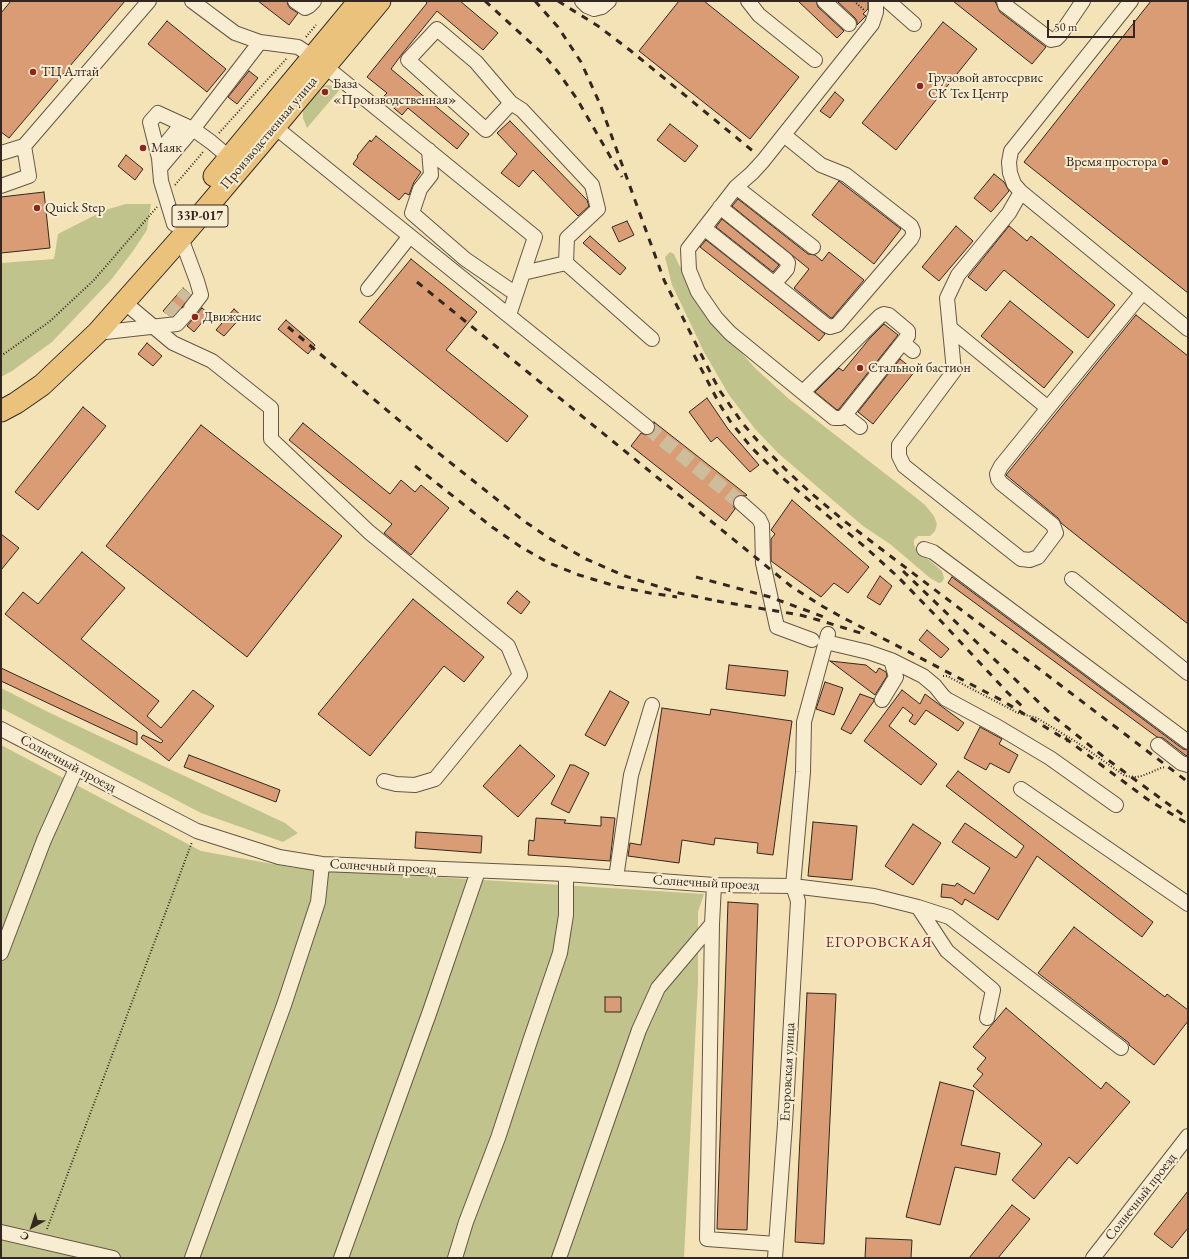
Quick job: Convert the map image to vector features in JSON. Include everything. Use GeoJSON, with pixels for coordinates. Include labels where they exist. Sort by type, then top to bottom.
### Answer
{"type":"FeatureCollection","features":[{"type":"Feature","properties":{"kind":"highway","name":"Производственная улица"},"geometry":{"type":"LineString","coordinates":[[1,396],[33,373],[66,344],[108,299],[177,231],[319,62],[380,1]]}},
{"type":"Feature","properties":{"kind":"highway","name":"Производственная улица"},"geometry":{"type":"LineString","coordinates":[[1,411],[16,403],[42,385],[97,333],[124,302],[230,158],[275,126],[319,62],[355,2]]}},
{"type":"Feature","properties":{"kind":"street"},"geometry":{"type":"LineString","coordinates":[[1,153],[24,146],[149,1]]}},
{"type":"Feature","properties":{"kind":"street"},"geometry":{"type":"LineString","coordinates":[[192,1],[234,33],[260,42],[298,47],[429,150],[535,237],[509,315]]}},
{"type":"Feature","properties":{"kind":"street"},"geometry":{"type":"LineString","coordinates":[[295,1],[305,8],[310,6],[314,1]]}},
{"type":"Feature","properties":{"kind":"street"},"geometry":{"type":"LineString","coordinates":[[582,1],[587,6],[594,8],[602,7],[609,1]]}},
{"type":"Feature","properties":{"kind":"street"},"geometry":{"type":"LineString","coordinates":[[748,1],[759,15],[815,60]]}},
{"type":"Feature","properties":{"kind":"street"},"geometry":{"type":"LineString","coordinates":[[824,1],[849,24]]}},
{"type":"Feature","properties":{"kind":"street"},"geometry":{"type":"LineString","coordinates":[[803,392],[880,316],[884,314],[889,315],[908,331],[908,336],[845,415],[841,418],[834,418],[730,333],[716,318],[698,292],[689,270],[688,248],[736,187],[752,173],[784,135],[872,24],[876,12],[876,1]]}},
{"type":"Feature","properties":{"kind":"street"},"geometry":{"type":"LineString","coordinates":[[888,1],[914,24]]}},
{"type":"Feature","properties":{"kind":"street"},"geometry":{"type":"LineString","coordinates":[[1004,1],[1005,5],[1051,40],[1056,39],[1060,35],[1083,1]]}},
{"type":"Feature","properties":{"kind":"street"},"geometry":{"type":"LineString","coordinates":[[1131,1],[1012,151],[1009,162],[1010,173],[1014,184],[1021,192],[1188,329]]}},
{"type":"Feature","properties":{"kind":"street"},"geometry":{"type":"LineString","coordinates":[[511,103],[486,130],[408,60],[438,29],[476,62],[511,103],[522,110],[592,186],[598,209],[567,238],[566,263]]}},
{"type":"Feature","properties":{"kind":"street"},"geometry":{"type":"LineString","coordinates":[[158,153],[181,124],[260,42]]}},
{"type":"Feature","properties":{"kind":"street"},"geometry":{"type":"LineString","coordinates":[[97,333],[161,323],[178,324],[201,295],[177,231],[161,181],[158,153],[150,122],[158,113],[181,124],[211,142],[230,158]]}},
{"type":"Feature","properties":{"kind":"street"},"geometry":{"type":"LineString","coordinates":[[160,168],[181,124]]}},
{"type":"Feature","properties":{"kind":"street"},"geometry":{"type":"LineString","coordinates":[[275,126],[647,426]]}},
{"type":"Feature","properties":{"kind":"street"},"geometry":{"type":"LineString","coordinates":[[704,228],[830,327],[834,327],[911,239],[913,231],[911,226],[846,175],[821,164],[784,135]]}},
{"type":"Feature","properties":{"kind":"street"},"geometry":{"type":"LineString","coordinates":[[1,186],[29,176],[24,146]]}},
{"type":"Feature","properties":{"kind":"street"},"geometry":{"type":"LineString","coordinates":[[429,150],[431,175],[420,189],[412,213],[465,259],[516,294]]}},
{"type":"Feature","properties":{"kind":"street"},"geometry":{"type":"LineString","coordinates":[[736,187],[813,247]]}},
{"type":"Feature","properties":{"kind":"street"},"geometry":{"type":"LineString","coordinates":[[1021,192],[1009,213],[958,275],[947,298],[954,371],[899,445],[899,456],[904,466],[1021,559],[1030,560],[1038,557],[1056,533],[1053,525],[1001,483],[997,474],[1001,466],[1143,292]]}},
{"type":"Feature","properties":{"kind":"street"},"geometry":{"type":"LineString","coordinates":[[720,208],[786,260],[788,263],[787,269],[774,284]]}},
{"type":"Feature","properties":{"kind":"street"},"geometry":{"type":"LineString","coordinates":[[368,289],[410,236]]}},
{"type":"Feature","properties":{"kind":"street"},"geometry":{"type":"LineString","coordinates":[[523,273],[566,263]]}},
{"type":"Feature","properties":{"kind":"street"},"geometry":{"type":"LineString","coordinates":[[566,263],[652,338]]}},
{"type":"Feature","properties":{"kind":"street"},"geometry":{"type":"LineString","coordinates":[[188,292],[197,281]]}},
{"type":"Feature","properties":{"kind":"street"},"geometry":{"type":"LineString","coordinates":[[124,302],[161,323],[173,343],[212,361],[271,408],[271,439],[369,532],[508,646],[520,675],[435,779],[415,785],[396,784],[384,781]]}},
{"type":"Feature","properties":{"kind":"street"},"geometry":{"type":"LineString","coordinates":[[950,328],[1048,408]]}},
{"type":"Feature","properties":{"kind":"street"},"geometry":{"type":"LineString","coordinates":[[899,347],[906,345],[913,351]]}},
{"type":"Feature","properties":{"kind":"street"},"geometry":{"type":"LineString","coordinates":[[845,415],[860,427]]}},
{"type":"Feature","properties":{"kind":"street"},"geometry":{"type":"LineString","coordinates":[[740,503],[759,519],[762,525],[763,564],[777,627],[812,640]]}},
{"type":"Feature","properties":{"kind":"street"},"geometry":{"type":"LineString","coordinates":[[924,549],[933,552],[1188,742]]}},
{"type":"Feature","properties":{"kind":"street"},"geometry":{"type":"LineString","coordinates":[[1072,579],[1188,673]]}},
{"type":"Feature","properties":{"kind":"street","name":"Егоровская улица"},"geometry":{"type":"LineString","coordinates":[[775,1251],[785,1124],[798,901],[794,886],[803,772],[804,722],[827,638],[891,660]]}},
{"type":"Feature","properties":{"kind":"street"},"geometry":{"type":"LineString","coordinates":[[891,660],[924,676],[946,699],[998,727],[1050,758],[1116,805]]}},
{"type":"Feature","properties":{"kind":"street"},"geometry":{"type":"LineString","coordinates":[[882,700],[896,677],[891,660]]}},
{"type":"Feature","properties":{"kind":"street"},"geometry":{"type":"LineString","coordinates":[[616,878],[631,775],[652,705]]}},
{"type":"Feature","properties":{"kind":"street","name":"Солнечный проезд"},"geometry":{"type":"LineString","coordinates":[[1,729],[197,831],[279,857],[322,864],[478,872],[566,874],[714,885],[794,886],[874,896],[918,907],[949,916],[1121,1048]]}},
{"type":"Feature","properties":{"kind":"street"},"geometry":{"type":"LineString","coordinates":[[1158,745],[1181,762],[1188,765]]}},
{"type":"Feature","properties":{"kind":"street"},"geometry":{"type":"LineString","coordinates":[[1,953],[44,840],[76,769]]}},
{"type":"Feature","properties":{"kind":"street"},"geometry":{"type":"LineString","coordinates":[[1021,789],[1188,904]]}},
{"type":"Feature","properties":{"kind":"street"},"geometry":{"type":"LineString","coordinates":[[192,1258],[284,1005],[318,902],[322,864]]}},
{"type":"Feature","properties":{"kind":"street"},"geometry":{"type":"LineString","coordinates":[[341,1258],[430,1011],[478,872]]}},
{"type":"Feature","properties":{"kind":"street"},"geometry":{"type":"LineString","coordinates":[[455,1258],[466,1222],[498,1138],[560,953],[566,915],[566,874]]}},
{"type":"Feature","properties":{"kind":"street"},"geometry":{"type":"LineString","coordinates":[[714,885],[712,924],[707,1239],[775,1251]]}},
{"type":"Feature","properties":{"kind":"street"},"geometry":{"type":"LineString","coordinates":[[918,907],[947,951],[993,990],[987,1018]]}},
{"type":"Feature","properties":{"kind":"street"},"geometry":{"type":"LineString","coordinates":[[559,1258],[639,1030],[658,988],[712,924]]}},
{"type":"Feature","properties":{"kind":"street","name":"Солнечный проезд"},"geometry":{"type":"LineString","coordinates":[[1093,1258],[1188,1136]]}},
{"type":"Feature","properties":{"kind":"street"},"geometry":{"type":"LineString","coordinates":[[1,1232],[113,1258]]}},
{"type":"Feature","properties":{"kind":"path"},"geometry":{"type":"LineString","coordinates":[[924,676],[947,676],[1018,713],[1037,718],[1078,743],[1125,776],[1142,776],[1161,768],[1169,767]]}},
{"type":"Feature","properties":{"kind":"path"},"geometry":{"type":"LineString","coordinates":[[42,1241],[197,831]]}},
{"type":"Feature","properties":{"kind":"green space"},"geometry":{"type":"Polygon","coordinates":[[[328,85],[341,88],[307,128],[303,118],[303,109],[319,87],[328,85]]]}},
{"type":"Feature","properties":{"kind":"green space"},"geometry":{"type":"Polygon","coordinates":[[[126,204],[151,204],[147,230],[133,251],[111,280],[52,342],[12,371],[1,377],[1,263],[54,259],[58,234],[105,210],[126,204]]]}},
{"type":"Feature","properties":{"kind":"green space"},"geometry":{"type":"Polygon","coordinates":[[[670,252],[674,254],[685,273],[692,296],[711,323],[729,339],[756,369],[789,399],[925,505],[934,516],[937,524],[935,531],[930,536],[918,536],[914,540],[914,545],[916,549],[942,571],[944,578],[942,582],[939,583],[930,578],[890,544],[863,526],[778,453],[755,429],[729,395],[704,352],[672,285],[665,257],[670,252]]]}},
{"type":"Feature","properties":{"kind":"green space"},"geometry":{"type":"Polygon","coordinates":[[[1,688],[48,712],[285,823],[298,833],[283,842],[201,813],[1,708],[1,688]]]}},
{"type":"Feature","properties":{"kind":"green space"},"geometry":{"type":"Polygon","coordinates":[[[1,745],[201,851],[295,868],[704,894],[698,912],[698,983],[684,1258],[1,1258],[1,745]]]}},
{"type":"Feature","properties":{"kind":"building","name":"ТЦ Алтай"},"geometry":{"type":"Polygon","coordinates":[[[11,1],[125,1],[9,138],[1,132],[1,13],[11,1]]]}},
{"type":"Feature","properties":{"kind":"building"},"geometry":{"type":"Polygon","coordinates":[[[258,1],[287,1],[290,8],[298,13],[289,25],[258,1]]]}},
{"type":"Feature","properties":{"kind":"building"},"geometry":{"type":"Polygon","coordinates":[[[425,1],[460,1],[498,33],[483,50],[437,11],[391,69],[469,134],[457,149],[408,108],[402,115],[382,98],[387,93],[367,77],[427,3],[425,1]]]}},
{"type":"Feature","properties":{"kind":"building"},"geometry":{"type":"Polygon","coordinates":[[[679,1],[704,1],[799,77],[750,139],[639,51],[679,1]]]}},
{"type":"Feature","properties":{"kind":"building"},"geometry":{"type":"Polygon","coordinates":[[[798,1],[816,1],[818,7],[844,31],[837,38],[798,1]]]}},
{"type":"Feature","properties":{"kind":"building"},"geometry":{"type":"Polygon","coordinates":[[[837,1],[868,1],[868,9],[863,14],[866,16],[857,25],[855,18],[837,1]]]}},
{"type":"Feature","properties":{"kind":"building"},"geometry":{"type":"Polygon","coordinates":[[[953,1],[994,1],[1000,12],[1046,47],[1032,64],[953,1]]]}},
{"type":"Feature","properties":{"kind":"building"},"geometry":{"type":"Polygon","coordinates":[[[1151,1],[1188,1],[1188,293],[1024,162],[1151,1]]]}},
{"type":"Feature","properties":{"kind":"building"},"geometry":{"type":"Polygon","coordinates":[[[167,21],[226,69],[207,92],[148,44],[167,21]]]}},
{"type":"Feature","properties":{"kind":"building","name":"Грузовой автосервис СК Тех Центр"},"geometry":{"type":"Polygon","coordinates":[[[943,22],[977,49],[896,150],[862,123],[943,22]]]}},
{"type":"Feature","properties":{"kind":"building"},"geometry":{"type":"Polygon","coordinates":[[[249,71],[258,78],[237,104],[228,97],[249,71]]]}},
{"type":"Feature","properties":{"kind":"building"},"geometry":{"type":"Polygon","coordinates":[[[835,92],[844,100],[830,118],[820,111],[835,92]]]}},
{"type":"Feature","properties":{"kind":"building"},"geometry":{"type":"Polygon","coordinates":[[[510,121],[587,200],[589,206],[578,216],[533,170],[519,187],[501,173],[517,154],[497,133],[510,121]]]}},
{"type":"Feature","properties":{"kind":"building"},"geometry":{"type":"Polygon","coordinates":[[[670,124],[698,146],[685,162],[657,140],[670,124]]]}},
{"type":"Feature","properties":{"kind":"building"},"geometry":{"type":"Polygon","coordinates":[[[376,136],[421,172],[414,182],[409,195],[405,193],[399,200],[353,164],[358,157],[357,156],[370,140],[371,142],[376,136]]]}},
{"type":"Feature","properties":{"kind":"building"},"geometry":{"type":"Polygon","coordinates":[[[126,155],[143,169],[135,180],[118,166],[126,155]]]}},
{"type":"Feature","properties":{"kind":"building"},"geometry":{"type":"Polygon","coordinates":[[[994,174],[1004,182],[1009,191],[991,212],[974,198],[994,174]]]}},
{"type":"Feature","properties":{"kind":"building"},"geometry":{"type":"Polygon","coordinates":[[[839,181],[901,229],[874,264],[812,215],[839,181]]]}},
{"type":"Feature","properties":{"kind":"building"},"geometry":{"type":"Polygon","coordinates":[[[44,192],[50,248],[1,253],[1,197],[44,192]]]}},
{"type":"Feature","properties":{"kind":"building"},"geometry":{"type":"Polygon","coordinates":[[[738,199],[808,254],[815,255],[822,261],[829,252],[864,280],[832,318],[794,288],[809,269],[732,206],[738,199]]]}},
{"type":"Feature","properties":{"kind":"building"},"geometry":{"type":"Polygon","coordinates":[[[722,219],[779,265],[773,272],[716,227],[722,219]]]}},
{"type":"Feature","properties":{"kind":"building"},"geometry":{"type":"Polygon","coordinates":[[[627,221],[634,235],[619,242],[612,227],[627,221]]]}},
{"type":"Feature","properties":{"kind":"building"},"geometry":{"type":"Polygon","coordinates":[[[956,226],[973,241],[939,281],[922,267],[956,226]]]}},
{"type":"Feature","properties":{"kind":"building"},"geometry":{"type":"Polygon","coordinates":[[[1009,226],[1027,241],[1031,236],[1115,305],[1088,338],[1004,270],[986,291],[968,277],[1009,226]]]}},
{"type":"Feature","properties":{"kind":"building"},"geometry":{"type":"Polygon","coordinates":[[[590,236],[626,268],[620,275],[583,243],[590,236]]]}},
{"type":"Feature","properties":{"kind":"building"},"geometry":{"type":"Polygon","coordinates":[[[706,240],[825,334],[819,341],[700,247],[706,240]]]}},
{"type":"Feature","properties":{"kind":"building"},"geometry":{"type":"Polygon","coordinates":[[[411,259],[477,312],[446,350],[528,416],[507,442],[359,322],[411,259]]]}},
{"type":"Feature","properties":{"kind":"building"},"geometry":{"type":"Polygon","coordinates":[[[183,288],[191,295],[173,316],[170,316],[163,311],[183,288]]]}},
{"type":"Feature","properties":{"kind":"building"},"geometry":{"type":"Polygon","coordinates":[[[1010,301],[1073,352],[1044,388],[981,336],[1010,301]]]}},
{"type":"Feature","properties":{"kind":"building"},"geometry":{"type":"Polygon","coordinates":[[[202,308],[209,314],[194,332],[187,326],[202,308]]]}},
{"type":"Feature","properties":{"kind":"building"},"geometry":{"type":"Polygon","coordinates":[[[234,309],[242,316],[224,336],[216,330],[234,309]]]}},
{"type":"Feature","properties":{"kind":"building"},"geometry":{"type":"Polygon","coordinates":[[[1136,315],[1188,356],[1188,624],[1061,523],[1058,518],[1006,475],[1136,315]]]}},
{"type":"Feature","properties":{"kind":"building"},"geometry":{"type":"Polygon","coordinates":[[[286,320],[315,345],[308,354],[278,329],[286,320]]]}},
{"type":"Feature","properties":{"kind":"building","name":"Стальной бастион"},"geometry":{"type":"Polygon","coordinates":[[[884,324],[898,335],[837,410],[815,392],[839,368],[843,371],[870,338],[884,324]]]}},
{"type":"Feature","properties":{"kind":"building"},"geometry":{"type":"Polygon","coordinates":[[[147,343],[162,356],[153,366],[138,354],[147,343]]]}},
{"type":"Feature","properties":{"kind":"building"},"geometry":{"type":"Polygon","coordinates":[[[900,359],[915,371],[873,424],[858,412],[900,359]]]}},
{"type":"Feature","properties":{"kind":"building"},"geometry":{"type":"Polygon","coordinates":[[[707,398],[728,429],[759,465],[750,472],[717,437],[711,442],[689,412],[707,398]]]}},
{"type":"Feature","properties":{"kind":"building"},"geometry":{"type":"Polygon","coordinates":[[[83,407],[106,426],[38,510],[15,492],[83,407]]]}},
{"type":"Feature","properties":{"kind":"building"},"geometry":{"type":"Polygon","coordinates":[[[654,422],[747,495],[739,495],[734,498],[733,505],[735,509],[726,521],[631,446],[641,433],[650,435],[653,433],[655,428],[654,422]]]}},
{"type":"Feature","properties":{"kind":"building"},"geometry":{"type":"Polygon","coordinates":[[[303,423],[390,494],[401,480],[415,492],[421,485],[449,508],[411,555],[384,533],[392,524],[289,440],[303,423]]]}},
{"type":"Feature","properties":{"kind":"building"},"geometry":{"type":"Polygon","coordinates":[[[201,425],[342,536],[247,657],[106,546],[201,425]]]}},
{"type":"Feature","properties":{"kind":"building"},"geometry":{"type":"Polygon","coordinates":[[[792,500],[869,567],[848,593],[834,583],[821,597],[771,561],[771,539],[775,534],[771,530],[792,500]]]}},
{"type":"Feature","properties":{"kind":"building"},"geometry":{"type":"Polygon","coordinates":[[[1,534],[19,548],[1,570],[1,534]]]}},
{"type":"Feature","properties":{"kind":"building"},"geometry":{"type":"Polygon","coordinates":[[[82,552],[125,588],[81,639],[159,701],[147,716],[161,728],[193,690],[214,706],[169,761],[141,738],[143,735],[161,743],[163,741],[5,614],[23,592],[38,604],[82,552]]]}},
{"type":"Feature","properties":{"kind":"building"},"geometry":{"type":"Polygon","coordinates":[[[880,576],[892,586],[880,605],[867,597],[880,576]]]}},
{"type":"Feature","properties":{"kind":"building"},"geometry":{"type":"Polygon","coordinates":[[[952,577],[1183,749],[1188,750],[1188,756],[1163,738],[1157,737],[948,583],[952,577]]]}},
{"type":"Feature","properties":{"kind":"building"},"geometry":{"type":"Polygon","coordinates":[[[517,591],[530,602],[521,614],[507,603],[517,591]]]}},
{"type":"Feature","properties":{"kind":"building"},"geometry":{"type":"Polygon","coordinates":[[[413,599],[484,657],[464,682],[444,666],[370,756],[318,714],[413,599]]]}},
{"type":"Feature","properties":{"kind":"building"},"geometry":{"type":"Polygon","coordinates":[[[927,630],[949,649],[941,658],[919,640],[927,630]]]}},
{"type":"Feature","properties":{"kind":"building"},"geometry":{"type":"Polygon","coordinates":[[[830,661],[866,665],[876,673],[879,668],[886,672],[887,676],[875,695],[830,661]]]}},
{"type":"Feature","properties":{"kind":"building"},"geometry":{"type":"Polygon","coordinates":[[[729,665],[788,671],[785,696],[726,689],[729,665]]]}},
{"type":"Feature","properties":{"kind":"building"},"geometry":{"type":"Polygon","coordinates":[[[1,668],[137,732],[137,745],[1,681],[1,668]]]}},
{"type":"Feature","properties":{"kind":"building"},"geometry":{"type":"Polygon","coordinates":[[[825,682],[843,688],[834,715],[816,709],[825,682]]]}},
{"type":"Feature","properties":{"kind":"building"},"geometry":{"type":"Polygon","coordinates":[[[902,690],[920,704],[925,694],[964,723],[958,731],[926,710],[915,725],[909,721],[913,715],[903,707],[889,726],[937,764],[921,785],[864,741],[902,690]]]}},
{"type":"Feature","properties":{"kind":"building"},"geometry":{"type":"Polygon","coordinates":[[[610,691],[629,702],[605,746],[585,735],[610,691]]]}},
{"type":"Feature","properties":{"kind":"building"},"geometry":{"type":"Polygon","coordinates":[[[860,694],[874,699],[874,701],[851,734],[841,729],[860,694]]]}},
{"type":"Feature","properties":{"kind":"building"},"geometry":{"type":"Polygon","coordinates":[[[662,708],[710,715],[711,709],[792,721],[773,855],[757,853],[758,843],[715,838],[714,845],[682,840],[679,863],[628,856],[630,843],[641,845],[662,708]]]}},
{"type":"Feature","properties":{"kind":"building"},"geometry":{"type":"Polygon","coordinates":[[[980,727],[1002,739],[999,744],[1018,755],[1009,773],[990,763],[986,770],[964,758],[980,727]]]}},
{"type":"Feature","properties":{"kind":"building"},"geometry":{"type":"Polygon","coordinates":[[[520,745],[555,776],[518,817],[483,786],[520,745]]]}},
{"type":"Feature","properties":{"kind":"building"},"geometry":{"type":"Polygon","coordinates":[[[189,755],[280,790],[276,802],[184,767],[189,755]]]}},
{"type":"Feature","properties":{"kind":"building"},"geometry":{"type":"Polygon","coordinates":[[[570,765],[574,765],[589,773],[569,813],[551,804],[570,765]]]}},
{"type":"Feature","properties":{"kind":"building"},"geometry":{"type":"Polygon","coordinates":[[[958,771],[1153,922],[1142,937],[1037,856],[998,920],[965,899],[962,905],[952,898],[941,897],[942,884],[955,886],[957,883],[974,894],[990,868],[952,842],[965,823],[1016,858],[1024,846],[946,786],[958,771]]]}},
{"type":"Feature","properties":{"kind":"building"},"geometry":{"type":"Polygon","coordinates":[[[601,817],[615,818],[610,861],[528,855],[529,840],[534,841],[536,818],[566,820],[564,823],[601,826],[601,817]]]}},
{"type":"Feature","properties":{"kind":"building"},"geometry":{"type":"Polygon","coordinates":[[[813,822],[857,826],[852,880],[808,876],[813,822]]]}},
{"type":"Feature","properties":{"kind":"building"},"geometry":{"type":"Polygon","coordinates":[[[913,824],[941,843],[913,885],[885,866],[913,824]]]}},
{"type":"Feature","properties":{"kind":"building"},"geometry":{"type":"Polygon","coordinates":[[[416,832],[482,836],[481,853],[415,848],[416,832]]]}},
{"type":"Feature","properties":{"kind":"building"},"geometry":{"type":"Polygon","coordinates":[[[728,902],[758,904],[747,1230],[717,1229],[728,902]]]}},
{"type":"Feature","properties":{"kind":"building"},"geometry":{"type":"Polygon","coordinates":[[[1074,927],[1165,997],[1167,994],[1188,1010],[1188,1021],[1154,1065],[1129,1045],[1129,1043],[1038,973],[1074,927]]]}},
{"type":"Feature","properties":{"kind":"building"},"geometry":{"type":"Polygon","coordinates":[[[807,993],[836,994],[824,1244],[795,1242],[807,993]]]}},
{"type":"Feature","properties":{"kind":"building"},"geometry":{"type":"Polygon","coordinates":[[[605,997],[621,997],[621,1012],[605,1012],[605,997]]]}},
{"type":"Feature","properties":{"kind":"building"},"geometry":{"type":"Polygon","coordinates":[[[1006,1008],[1101,1089],[1106,1082],[1130,1102],[1077,1164],[1069,1157],[1034,1199],[1012,1180],[1042,1144],[973,1086],[983,1074],[977,1069],[986,1058],[973,1047],[1006,1008]]]}},
{"type":"Feature","properties":{"kind":"building"},"geometry":{"type":"Polygon","coordinates":[[[940,1082],[974,1091],[961,1145],[1000,1153],[996,1175],[955,1167],[940,1225],[906,1217],[940,1082]]]}},
{"type":"Feature","properties":{"kind":"building"},"geometry":{"type":"Polygon","coordinates":[[[1188,1191],[1188,1228],[1172,1248],[1154,1234],[1188,1191]]]}},
{"type":"Feature","properties":{"kind":"building"},"geometry":{"type":"Polygon","coordinates":[[[1012,1205],[1030,1219],[998,1258],[969,1258],[1012,1205]]]}},
{"type":"Feature","properties":{"kind":"building"},"geometry":{"type":"Polygon","coordinates":[[[866,1238],[912,1240],[911,1258],[865,1258],[866,1238]]]}},
{"type":"Feature","properties":{"kind":"tunnel"},"geometry":{"type":"LineString","coordinates":[[169,316],[188,292]]}},
{"type":"Feature","properties":{"kind":"tunnel"},"geometry":{"type":"LineString","coordinates":[[647,427],[741,503]]}},
{"type":"Feature","properties":{"kind":"railway"},"geometry":{"type":"LineString","coordinates":[[485,1],[543,54],[558,72],[577,99],[622,177]]}},
{"type":"Feature","properties":{"kind":"railway"},"geometry":{"type":"LineString","coordinates":[[535,1],[558,27],[581,62],[600,104],[664,280],[720,391],[743,424],[785,469],[843,520],[1188,782]]}},
{"type":"Feature","properties":{"kind":"railway"},"geometry":{"type":"LineString","coordinates":[[558,1],[598,26],[631,51],[754,152]]}},
{"type":"Feature","properties":{"kind":"railway"},"geometry":{"type":"LineString","coordinates":[[417,282],[792,587],[838,615],[1003,701],[1068,741]]}},
{"type":"Feature","properties":{"kind":"railway"},"geometry":{"type":"LineString","coordinates":[[288,327],[432,448],[524,521],[549,538],[586,559],[625,576],[679,593],[722,602]]}},
{"type":"Feature","properties":{"kind":"railway"},"geometry":{"type":"LineString","coordinates":[[694,355],[720,405],[730,421],[751,447],[779,475],[865,547],[897,576],[1007,692],[1026,710]]}},
{"type":"Feature","properties":{"kind":"railway"},"geometry":{"type":"LineString","coordinates":[[415,466],[492,527],[521,547],[549,563],[579,575],[619,587],[677,597]]}},
{"type":"Feature","properties":{"kind":"railway"},"geometry":{"type":"LineString","coordinates":[[903,571],[1053,716],[1104,757],[1186,817]]}},
{"type":"Feature","properties":{"kind":"railway"},"geometry":{"type":"LineString","coordinates":[[696,577],[770,597],[824,617]]}},
{"type":"Feature","properties":{"kind":"railway"},"geometry":{"type":"LineString","coordinates":[[717,601],[800,615],[867,635]]}},
{"type":"Feature","properties":{"kind":"railway"},"geometry":{"type":"LineString","coordinates":[[1065,738],[1147,799],[1188,824]]}},
{"type":"Feature","properties":{"kind":"place","name":"ТЦ Алтай"},"geometry":{"type":"Point","coordinates":[33,72]}},
{"type":"Feature","properties":{"kind":"place","name":"Грузовой автосервис СК Тех Центр"},"geometry":{"type":"Point","coordinates":[920,86]}},
{"type":"Feature","properties":{"kind":"place","name":"База «Производственная»"},"geometry":{"type":"Point","coordinates":[325,92]}},
{"type":"Feature","properties":{"kind":"place","name":"Маяк"},"geometry":{"type":"Point","coordinates":[143,148]}},
{"type":"Feature","properties":{"kind":"place","name":"Время простора"},"geometry":{"type":"Point","coordinates":[1165,162]}},
{"type":"Feature","properties":{"kind":"place","name":"Quick Step"},"geometry":{"type":"Point","coordinates":[37,208]}},
{"type":"Feature","properties":{"kind":"place","name":"Движение"},"geometry":{"type":"Point","coordinates":[195,317]}},
{"type":"Feature","properties":{"kind":"place","name":"Стальной бастион"},"geometry":{"type":"Point","coordinates":[860,368]}},
{"type":"Feature","properties":{"kind":"district","name":"ЕГОРОВСКАЯ"},"geometry":{"type":"Point","coordinates":[879,943]}}]}
